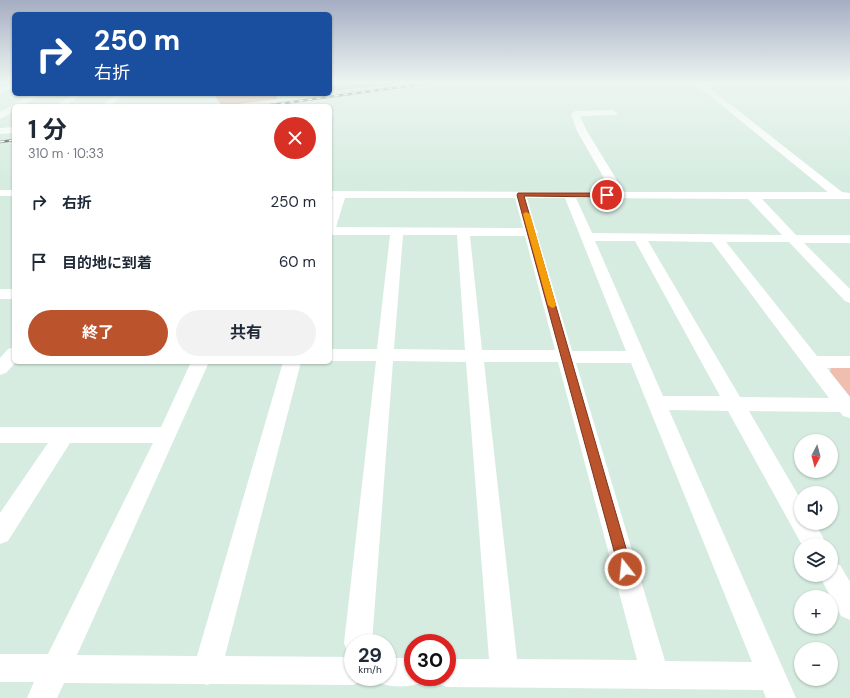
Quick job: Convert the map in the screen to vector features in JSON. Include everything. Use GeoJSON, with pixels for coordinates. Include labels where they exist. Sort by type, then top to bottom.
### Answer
{"type":"FeatureCollection","features":[{"type":"Feature","properties":{"kind":"street"},"geometry":{"type":"LineString","coordinates":[[574,115],[582,131],[620,195]]}},
{"type":"Feature","properties":{"kind":"street"},"geometry":{"type":"LineString","coordinates":[[739,115],[844,196]]}},
{"type":"Feature","properties":{"kind":"street"},"geometry":{"type":"LineString","coordinates":[[0,132],[12,130]]}},
{"type":"Feature","properties":{"kind":"street"},"geometry":{"type":"LineString","coordinates":[[0,193],[12,193]]}},
{"type":"Feature","properties":{"kind":"street"},"geometry":{"type":"LineString","coordinates":[[332,213],[335,194],[844,196]]}},
{"type":"Feature","properties":{"kind":"street"},"geometry":{"type":"LineString","coordinates":[[520,195],[532,232],[655,675]]}},
{"type":"Feature","properties":{"kind":"street"},"geometry":{"type":"LineString","coordinates":[[456,673],[655,675],[776,687],[569,195]]}},
{"type":"Feature","properties":{"kind":"street"},"geometry":{"type":"LineString","coordinates":[[751,195],[792,238],[847,291]]}},
{"type":"Feature","properties":{"kind":"street"},"geometry":{"type":"LineString","coordinates":[[332,231],[532,232]]}},
{"type":"Feature","properties":{"kind":"street"},"geometry":{"type":"LineString","coordinates":[[359,634],[384,356],[397,232]]}},
{"type":"Feature","properties":{"kind":"street"},"geometry":{"type":"LineString","coordinates":[[464,232],[504,674]]}},
{"type":"Feature","properties":{"kind":"street"},"geometry":{"type":"LineString","coordinates":[[586,237],[850,238]]}},
{"type":"Feature","properties":{"kind":"street"},"geometry":{"type":"LineString","coordinates":[[639,237],[794,508]]}},
{"type":"Feature","properties":{"kind":"street"},"geometry":{"type":"LineString","coordinates":[[716,237],[848,408]]}},
{"type":"Feature","properties":{"kind":"street"},"geometry":{"type":"LineString","coordinates":[[0,294],[12,294]]}},
{"type":"Feature","properties":{"kind":"street"},"geometry":{"type":"LineString","coordinates":[[0,369],[10,354]]}},
{"type":"Feature","properties":{"kind":"street"},"geometry":{"type":"LineString","coordinates":[[332,355],[637,357]]}},
{"type":"Feature","properties":{"kind":"street"},"geometry":{"type":"LineString","coordinates":[[812,362],[850,362]]}},
{"type":"Feature","properties":{"kind":"street"},"geometry":{"type":"LineString","coordinates":[[42,698],[199,364]]}},
{"type":"Feature","properties":{"kind":"street"},"geometry":{"type":"LineString","coordinates":[[207,671],[291,364]]}},
{"type":"Feature","properties":{"kind":"street"},"geometry":{"type":"LineString","coordinates":[[656,403],[848,408]]}},
{"type":"Feature","properties":{"kind":"street"},"geometry":{"type":"LineString","coordinates":[[0,435],[167,435]]}},
{"type":"Feature","properties":{"kind":"street"},"geometry":{"type":"LineString","coordinates":[[0,533],[64,435]]}},
{"type":"Feature","properties":{"kind":"street"},"geometry":{"type":"LineString","coordinates":[[836,582],[850,607]]}},
{"type":"Feature","properties":{"kind":"street"},"geometry":{"type":"LineString","coordinates":[[0,668],[344,671]]}},
{"type":"Feature","properties":{"kind":"shaded area"},"geometry":{"type":"Polygon","coordinates":[[[831,368],[850,368],[850,397],[830,372],[831,368]]]}},
{"type":"Feature","properties":{"kind":"railway"},"geometry":{"type":"LineString","coordinates":[[0,142],[12,140]]}},
{"type":"Feature","properties":{"kind":"slow traffic"},"geometry":{"type":"LineString","coordinates":[[526,214],[552,305]]}},
{"type":"Feature","properties":{"kind":"route"},"geometry":{"type":"LineString","coordinates":[[607,195],[520,195],[532,232],[625,569]]}}]}
